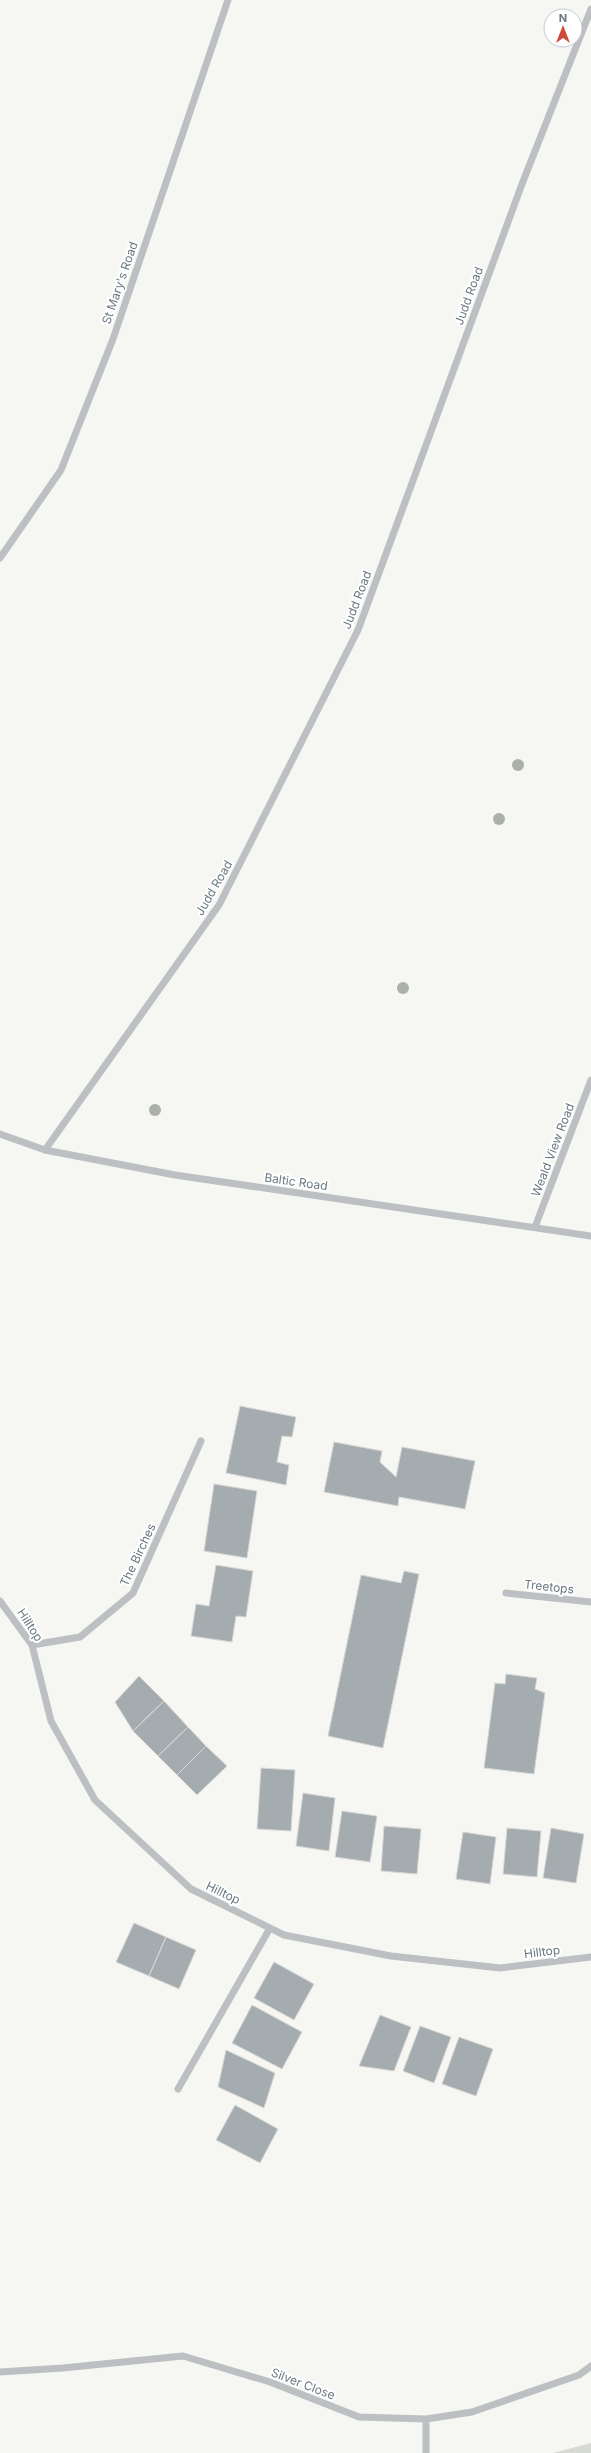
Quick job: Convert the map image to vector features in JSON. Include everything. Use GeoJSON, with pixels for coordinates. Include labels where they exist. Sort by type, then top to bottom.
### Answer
{"type":"FeatureCollection","features":[{"type":"Feature","properties":{"kind":"street","name":"St Mary's Road"},"geometry":{"type":"LineString","coordinates":[[0,558],[61,470],[112,339],[228,0]]}},
{"type":"Feature","properties":{"kind":"street","name":"Judd Road"},"geometry":{"type":"LineString","coordinates":[[46,1150],[219,905],[358,630],[522,184],[591,8]]}},
{"type":"Feature","properties":{"kind":"street","name":"Weald View Road"},"geometry":{"type":"LineString","coordinates":[[535,1227],[591,1080]]}},
{"type":"Feature","properties":{"kind":"street","name":"Baltic Road"},"geometry":{"type":"LineString","coordinates":[[0,1134],[46,1150],[175,1175],[591,1236]]}},
{"type":"Feature","properties":{"kind":"street","name":"The Birches"},"geometry":{"type":"LineString","coordinates":[[32,1645],[80,1637],[133,1594],[201,1441]]}},
{"type":"Feature","properties":{"kind":"street","name":"Treetops"},"geometry":{"type":"LineString","coordinates":[[506,1593],[591,1602]]}},
{"type":"Feature","properties":{"kind":"street","name":"Hilltop"},"geometry":{"type":"LineString","coordinates":[[0,1601],[32,1645],[51,1722],[95,1800],[191,1889],[284,1935],[391,1956],[500,1968],[591,1957]]}},
{"type":"Feature","properties":{"kind":"street"},"geometry":{"type":"LineString","coordinates":[[178,2089],[270,1928]]}},
{"type":"Feature","properties":{"kind":"street","name":"Silver Close"},"geometry":{"type":"LineString","coordinates":[[0,2372],[64,2368],[183,2356],[270,2382],[359,2417],[426,2419],[472,2412],[580,2375],[591,2366]]}},
{"type":"Feature","properties":{"kind":"street"},"geometry":{"type":"LineString","coordinates":[[426,2419],[426,2453]]}},
{"type":"Feature","properties":{"kind":"shaded area"},"geometry":{"type":"Polygon","coordinates":[[[591,2443],[591,2453],[553,2453],[591,2443]]]}},
{"type":"Feature","properties":{"kind":"building"},"geometry":{"type":"Polygon","coordinates":[[[240,1406],[296,1417],[292,1437],[282,1436],[277,1462],[289,1465],[286,1485],[226,1473],[240,1406]]]}},
{"type":"Feature","properties":{"kind":"building"},"geometry":{"type":"Polygon","coordinates":[[[334,1442],[382,1451],[380,1462],[396,1477],[402,1447],[475,1461],[465,1509],[399,1497],[398,1506],[324,1492],[334,1442]]]}},
{"type":"Feature","properties":{"kind":"building"},"geometry":{"type":"Polygon","coordinates":[[[214,1484],[257,1491],[247,1558],[204,1551],[214,1484]]]}},
{"type":"Feature","properties":{"kind":"building"},"geometry":{"type":"Polygon","coordinates":[[[216,1565],[253,1571],[246,1617],[236,1616],[232,1642],[191,1636],[196,1604],[209,1606],[216,1565]]]}},
{"type":"Feature","properties":{"kind":"building"},"geometry":{"type":"Polygon","coordinates":[[[404,1571],[419,1574],[383,1748],[328,1736],[361,1575],[401,1583],[404,1571]]]}},
{"type":"Feature","properties":{"kind":"building"},"geometry":{"type":"Polygon","coordinates":[[[506,1674],[537,1678],[535,1689],[545,1693],[534,1774],[484,1768],[495,1683],[505,1684],[506,1674]]]}},
{"type":"Feature","properties":{"kind":"building"},"geometry":{"type":"Polygon","coordinates":[[[139,1676],[164,1701],[133,1731],[115,1702],[139,1676]]]}},
{"type":"Feature","properties":{"kind":"building"},"geometry":{"type":"Polygon","coordinates":[[[164,1701],[188,1727],[158,1756],[133,1731],[164,1701]]]}},
{"type":"Feature","properties":{"kind":"building"},"geometry":{"type":"Polygon","coordinates":[[[188,1727],[206,1746],[177,1775],[158,1756],[188,1727]]]}},
{"type":"Feature","properties":{"kind":"building"},"geometry":{"type":"Polygon","coordinates":[[[206,1746],[227,1766],[197,1795],[177,1775],[206,1746]]]}},
{"type":"Feature","properties":{"kind":"building"},"geometry":{"type":"Polygon","coordinates":[[[261,1768],[295,1770],[291,1831],[257,1829],[261,1768]]]}},
{"type":"Feature","properties":{"kind":"building"},"geometry":{"type":"Polygon","coordinates":[[[303,1793],[335,1798],[329,1851],[296,1846],[303,1793]]]}},
{"type":"Feature","properties":{"kind":"building"},"geometry":{"type":"Polygon","coordinates":[[[342,1811],[377,1816],[370,1862],[335,1857],[342,1811]]]}},
{"type":"Feature","properties":{"kind":"building"},"geometry":{"type":"Polygon","coordinates":[[[384,1826],[421,1829],[417,1874],[381,1871],[384,1826]]]}},
{"type":"Feature","properties":{"kind":"building"},"geometry":{"type":"Polygon","coordinates":[[[507,1828],[541,1831],[537,1877],[503,1874],[507,1828]]]}},
{"type":"Feature","properties":{"kind":"building"},"geometry":{"type":"Polygon","coordinates":[[[551,1828],[584,1834],[576,1883],[543,1878],[551,1828]]]}},
{"type":"Feature","properties":{"kind":"building"},"geometry":{"type":"Polygon","coordinates":[[[463,1832],[496,1837],[490,1884],[456,1879],[463,1832]]]}},
{"type":"Feature","properties":{"kind":"building"},"geometry":{"type":"Polygon","coordinates":[[[134,1923],[166,1937],[149,1976],[116,1962],[134,1923]]]}},
{"type":"Feature","properties":{"kind":"building"},"geometry":{"type":"Polygon","coordinates":[[[166,1937],[196,1950],[179,1989],[149,1976],[166,1937]]]}},
{"type":"Feature","properties":{"kind":"building"},"geometry":{"type":"Polygon","coordinates":[[[274,1962],[314,1984],[294,2020],[254,1998],[274,1962]]]}},
{"type":"Feature","properties":{"kind":"building"},"geometry":{"type":"Polygon","coordinates":[[[252,2005],[302,2032],[282,2069],[232,2043],[252,2005]]]}},
{"type":"Feature","properties":{"kind":"building"},"geometry":{"type":"Polygon","coordinates":[[[380,2015],[411,2027],[394,2071],[359,2066],[380,2015]]]}},
{"type":"Feature","properties":{"kind":"building"},"geometry":{"type":"Polygon","coordinates":[[[420,2026],[451,2037],[434,2083],[403,2071],[420,2026]]]}},
{"type":"Feature","properties":{"kind":"building"},"geometry":{"type":"Polygon","coordinates":[[[459,2037],[493,2049],[476,2096],[442,2084],[459,2037]]]}},
{"type":"Feature","properties":{"kind":"building"},"geometry":{"type":"Polygon","coordinates":[[[226,2050],[275,2073],[264,2108],[218,2087],[226,2050]]]}},
{"type":"Feature","properties":{"kind":"building"},"geometry":{"type":"Polygon","coordinates":[[[235,2105],[278,2129],[260,2163],[216,2140],[235,2105]]]}}]}
